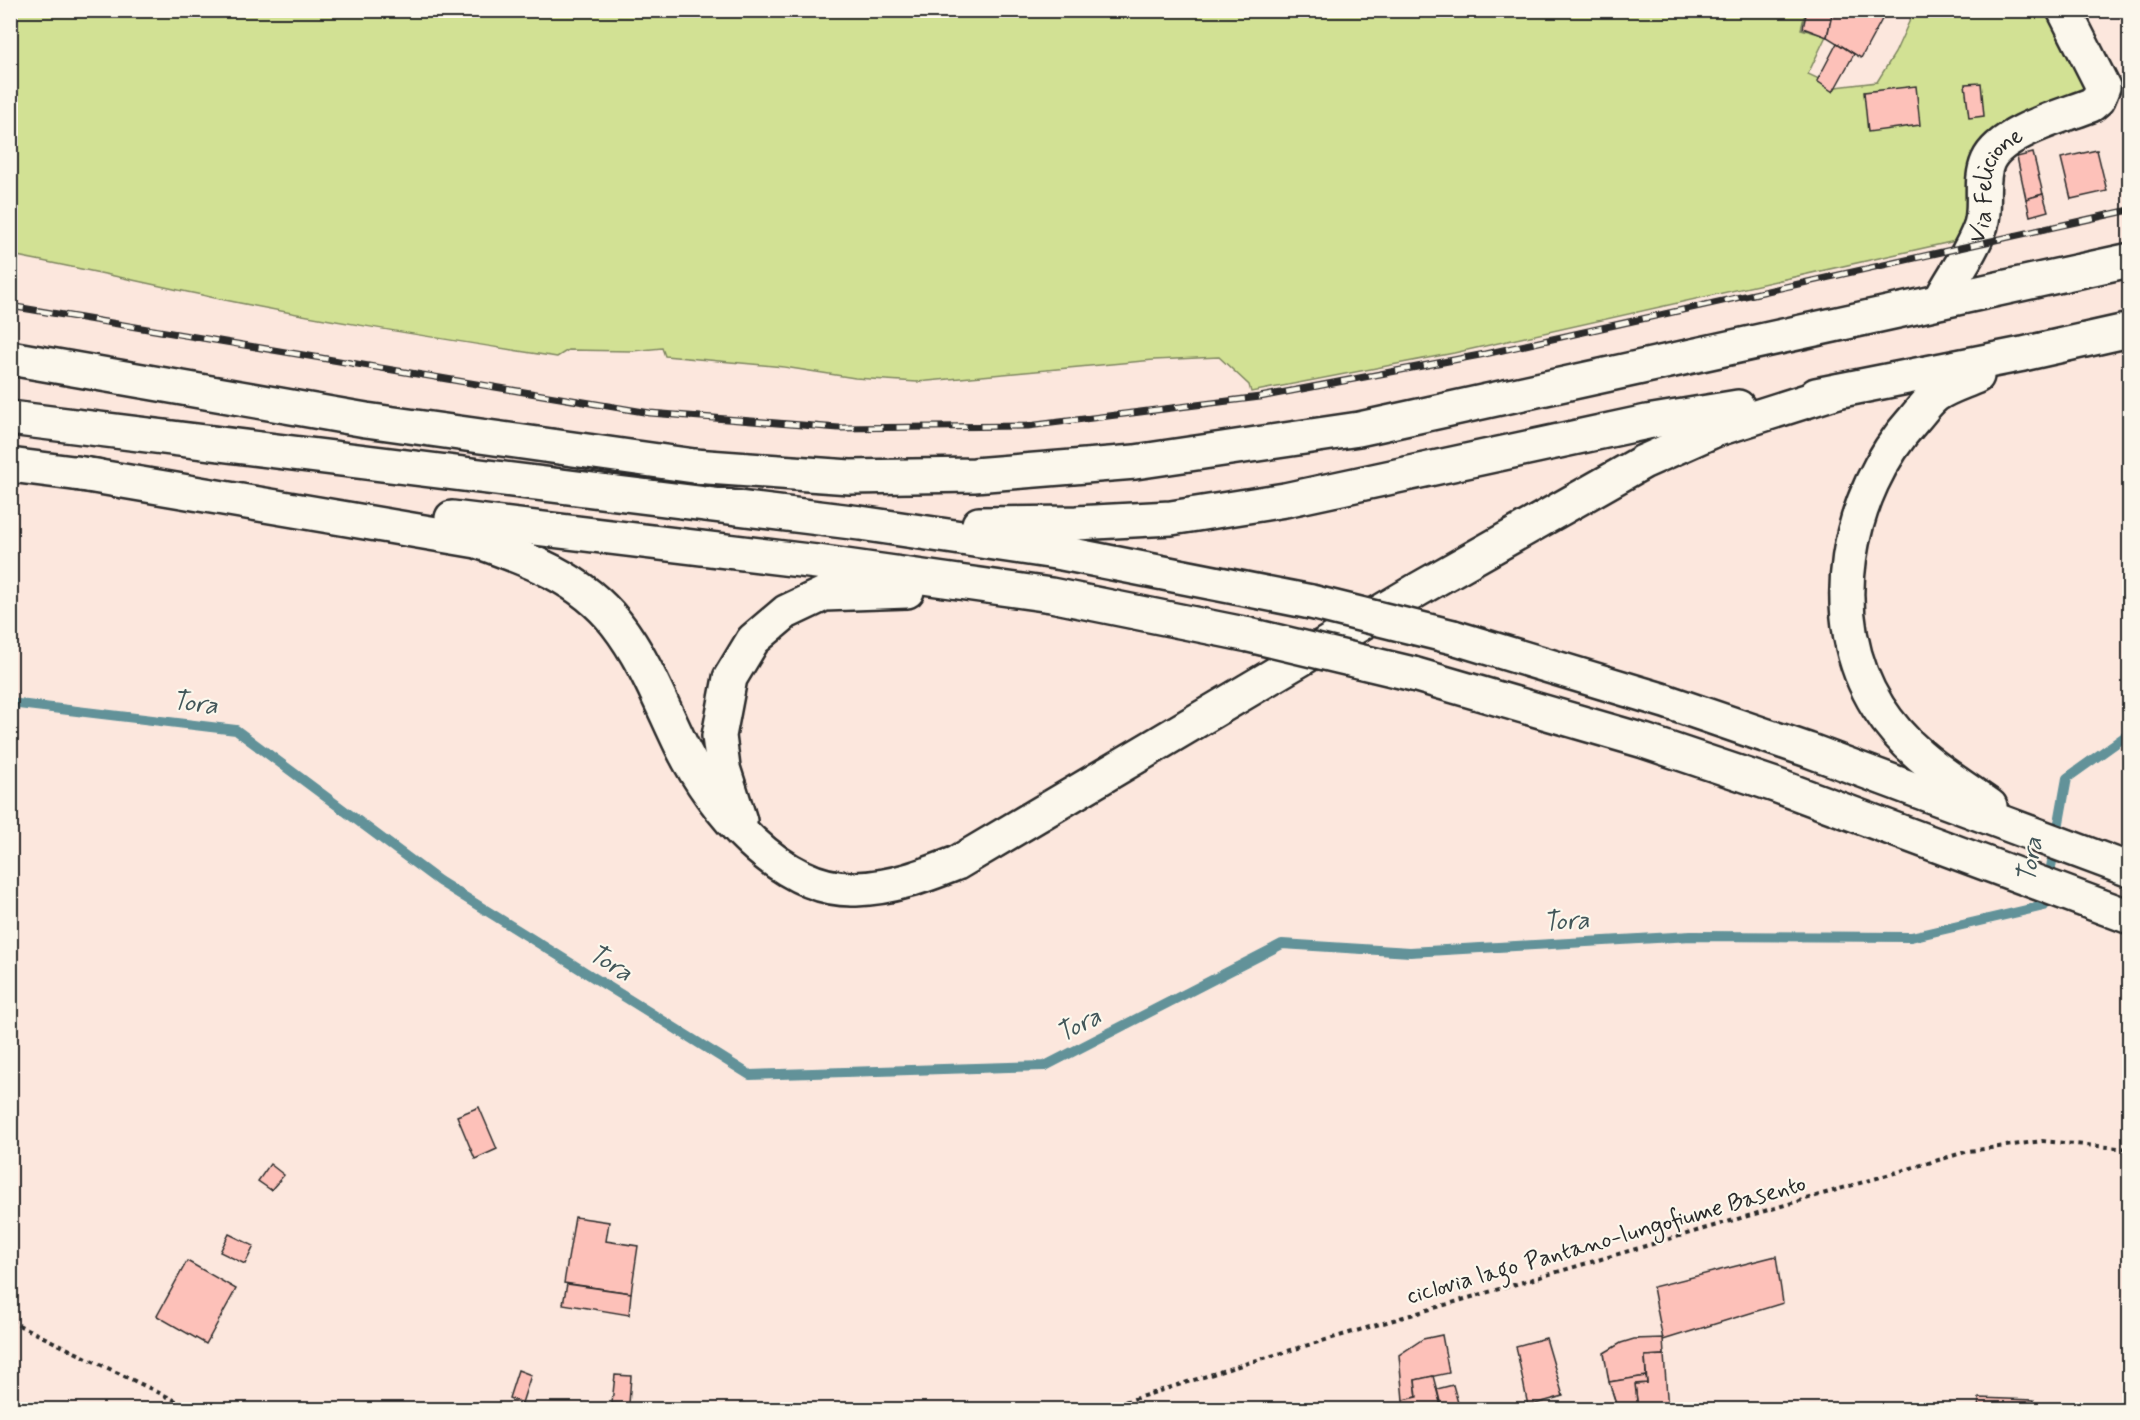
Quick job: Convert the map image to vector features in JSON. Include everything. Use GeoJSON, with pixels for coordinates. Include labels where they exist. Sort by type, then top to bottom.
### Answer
{"type":"FeatureCollection","features":[{"type":"Feature","properties":{"kind":"main road","name":"Via Felicione"},"geometry":{"type":"LineString","coordinates":[[1940,301],[1974,244],[1982,222],[1984,181],[1988,160],[2018,134],[2091,105],[2116,86],[2064,10]]}},
{"type":"Feature","properties":{"kind":"main road"},"geometry":{"type":"LineString","coordinates":[[10,358],[366,420],[694,466],[850,477],[974,475],[1136,462],[1359,429],[2130,260]]}},
{"type":"Feature","properties":{"kind":"main road"},"geometry":{"type":"LineString","coordinates":[[860,523],[1076,523],[1171,518],[1285,500],[1647,422],[1838,391],[2024,354],[2130,330]]}},
{"type":"Feature","properties":{"kind":"main road"},"geometry":{"type":"LineString","coordinates":[[2024,354],[1936,395],[1882,460],[1861,504],[1851,552],[1846,604],[1860,668],[1878,706],[1914,753],[2029,832]]}},
{"type":"Feature","properties":{"kind":"main road"},"geometry":{"type":"LineString","coordinates":[[76,473],[477,541],[538,563],[585,591],[615,621],[646,668],[683,749],[709,794],[744,834],[768,856],[813,883],[855,890],[909,882],[957,863],[1419,589],[1643,462],[1715,430],[1838,391]]}},
{"type":"Feature","properties":{"kind":"main road"},"geometry":{"type":"LineString","coordinates":[[10,418],[860,523],[1062,553],[1311,602],[1453,637],[1665,701],[1808,750],[2130,870]]}},
{"type":"Feature","properties":{"kind":"main road"},"geometry":{"type":"LineString","coordinates":[[10,465],[817,562],[1051,595],[1249,635],[1413,674],[1644,741],[1775,785],[2130,916]]}},
{"type":"Feature","properties":{"kind":"main road"},"geometry":{"type":"LineString","coordinates":[[744,834],[723,768],[719,735],[721,716],[730,678],[753,640],[786,612],[824,594],[884,590],[1051,595]]}},
{"type":"Feature","properties":{"kind":"path","name":"ciclovia lago Pantano-lungofiume Basento"},"geometry":{"type":"LineString","coordinates":[[1099,1410],[1265,1357],[1968,1152],[2042,1141],[2130,1149]]}},
{"type":"Feature","properties":{"kind":"path"},"geometry":{"type":"LineString","coordinates":[[10,1321],[195,1410]]}},
{"type":"Feature","properties":{"kind":"green space"},"geometry":{"type":"Polygon","coordinates":[[[1806,10],[1801,29],[1826,36],[1808,74],[1836,87],[1877,82],[1895,53],[1914,11],[2053,10],[2099,83],[2006,130],[1964,239],[1454,353],[1251,392],[1249,385],[1219,357],[1154,360],[917,382],[855,378],[784,367],[665,356],[662,348],[632,351],[568,350],[557,357],[304,315],[11,255],[10,11],[1806,10]]]}},
{"type":"Feature","properties":{"kind":"building"},"geometry":{"type":"Polygon","coordinates":[[[1807,10],[1833,10],[1827,37],[1803,28],[1807,10]]]}},
{"type":"Feature","properties":{"kind":"building"},"geometry":{"type":"Polygon","coordinates":[[[1833,10],[1887,10],[1861,58],[1827,37],[1833,10]]]}},
{"type":"Feature","properties":{"kind":"building"},"geometry":{"type":"Polygon","coordinates":[[[1837,43],[1854,54],[1833,92],[1817,81],[1837,43]]]}},
{"type":"Feature","properties":{"kind":"building"},"geometry":{"type":"Polygon","coordinates":[[[1981,83],[1984,116],[1969,118],[1965,84],[1981,83]]]}},
{"type":"Feature","properties":{"kind":"building"},"geometry":{"type":"Polygon","coordinates":[[[1916,86],[1920,125],[1868,132],[1864,92],[1916,86]]]}},
{"type":"Feature","properties":{"kind":"building"},"geometry":{"type":"Polygon","coordinates":[[[2097,150],[2107,191],[2071,199],[2061,158],[2097,150]]]}},
{"type":"Feature","properties":{"kind":"building"},"geometry":{"type":"Polygon","coordinates":[[[2033,153],[2043,194],[2026,199],[2017,157],[2033,153]]]}},
{"type":"Feature","properties":{"kind":"building"},"geometry":{"type":"Polygon","coordinates":[[[2043,194],[2048,211],[2030,216],[2026,199],[2043,194]]]}},
{"type":"Feature","properties":{"kind":"building"},"geometry":{"type":"Polygon","coordinates":[[[479,1107],[497,1149],[475,1159],[457,1116],[479,1107]]]}},
{"type":"Feature","properties":{"kind":"building"},"geometry":{"type":"Polygon","coordinates":[[[270,1164],[284,1175],[271,1190],[258,1181],[270,1164]]]}},
{"type":"Feature","properties":{"kind":"building"},"geometry":{"type":"Polygon","coordinates":[[[575,1217],[609,1222],[606,1241],[638,1246],[631,1293],[564,1283],[575,1217]]]}},
{"type":"Feature","properties":{"kind":"building"},"geometry":{"type":"Polygon","coordinates":[[[229,1234],[254,1246],[245,1264],[220,1252],[229,1234]]]}},
{"type":"Feature","properties":{"kind":"building"},"geometry":{"type":"Polygon","coordinates":[[[1776,1256],[1783,1303],[1663,1340],[1653,1287],[1776,1256]]]}},
{"type":"Feature","properties":{"kind":"building"},"geometry":{"type":"Polygon","coordinates":[[[187,1261],[236,1289],[206,1344],[157,1316],[187,1261]]]}},
{"type":"Feature","properties":{"kind":"building"},"geometry":{"type":"Polygon","coordinates":[[[567,1284],[631,1293],[629,1315],[563,1304],[567,1284]]]}},
{"type":"Feature","properties":{"kind":"building"},"geometry":{"type":"Polygon","coordinates":[[[1442,1335],[1449,1373],[1415,1380],[1417,1397],[1403,1400],[1399,1355],[1423,1339],[1442,1335]]]}},
{"type":"Feature","properties":{"kind":"building"},"geometry":{"type":"Polygon","coordinates":[[[1546,1338],[1563,1396],[1528,1406],[1516,1346],[1546,1338]]]}},
{"type":"Feature","properties":{"kind":"building"},"geometry":{"type":"Polygon","coordinates":[[[1663,1338],[1664,1355],[1645,1356],[1646,1376],[1609,1382],[1604,1353],[1621,1343],[1634,1339],[1663,1338]]]}},
{"type":"Feature","properties":{"kind":"building"},"geometry":{"type":"Polygon","coordinates":[[[1664,1355],[1668,1410],[1638,1410],[1635,1384],[1647,1383],[1645,1356],[1664,1355]]]}},
{"type":"Feature","properties":{"kind":"building"},"geometry":{"type":"Polygon","coordinates":[[[518,1370],[531,1375],[522,1403],[509,1398],[518,1370]]]}},
{"type":"Feature","properties":{"kind":"building"},"geometry":{"type":"Polygon","coordinates":[[[615,1375],[631,1376],[629,1404],[612,1403],[615,1375]]]}},
{"type":"Feature","properties":{"kind":"building"},"geometry":{"type":"Polygon","coordinates":[[[1433,1376],[1442,1410],[1404,1410],[1403,1400],[1417,1397],[1415,1380],[1433,1376]]]}},
{"type":"Feature","properties":{"kind":"building"},"geometry":{"type":"Polygon","coordinates":[[[1646,1376],[1647,1383],[1635,1384],[1638,1410],[1618,1410],[1609,1382],[1646,1376]]]}},
{"type":"Feature","properties":{"kind":"building"},"geometry":{"type":"Polygon","coordinates":[[[1453,1385],[1460,1410],[1442,1410],[1437,1389],[1453,1385]]]}},
{"type":"Feature","properties":{"kind":"building"},"geometry":{"type":"Polygon","coordinates":[[[1979,1398],[2034,1400],[2034,1410],[1978,1410],[1979,1398]]]}},
{"type":"Feature","properties":{"kind":"building"},"geometry":{"type":"Polygon","coordinates":[[[1837,1403],[1839,1410],[1806,1410],[1837,1403]]]}},
{"type":"Feature","properties":{"kind":"waterway","name":"Tora"},"geometry":{"type":"LineString","coordinates":[[10,703],[236,730],[439,881],[750,1075],[1045,1066],[1282,944],[1410,952],[1691,936],[1911,937],[2044,906],[2067,778],[2130,733]]}},
{"type":"Feature","properties":{"kind":"railway"},"geometry":{"type":"LineString","coordinates":[[10,306],[650,413],[839,428],[1028,426],[1260,397],[1485,354],[2130,210]]}}]}
